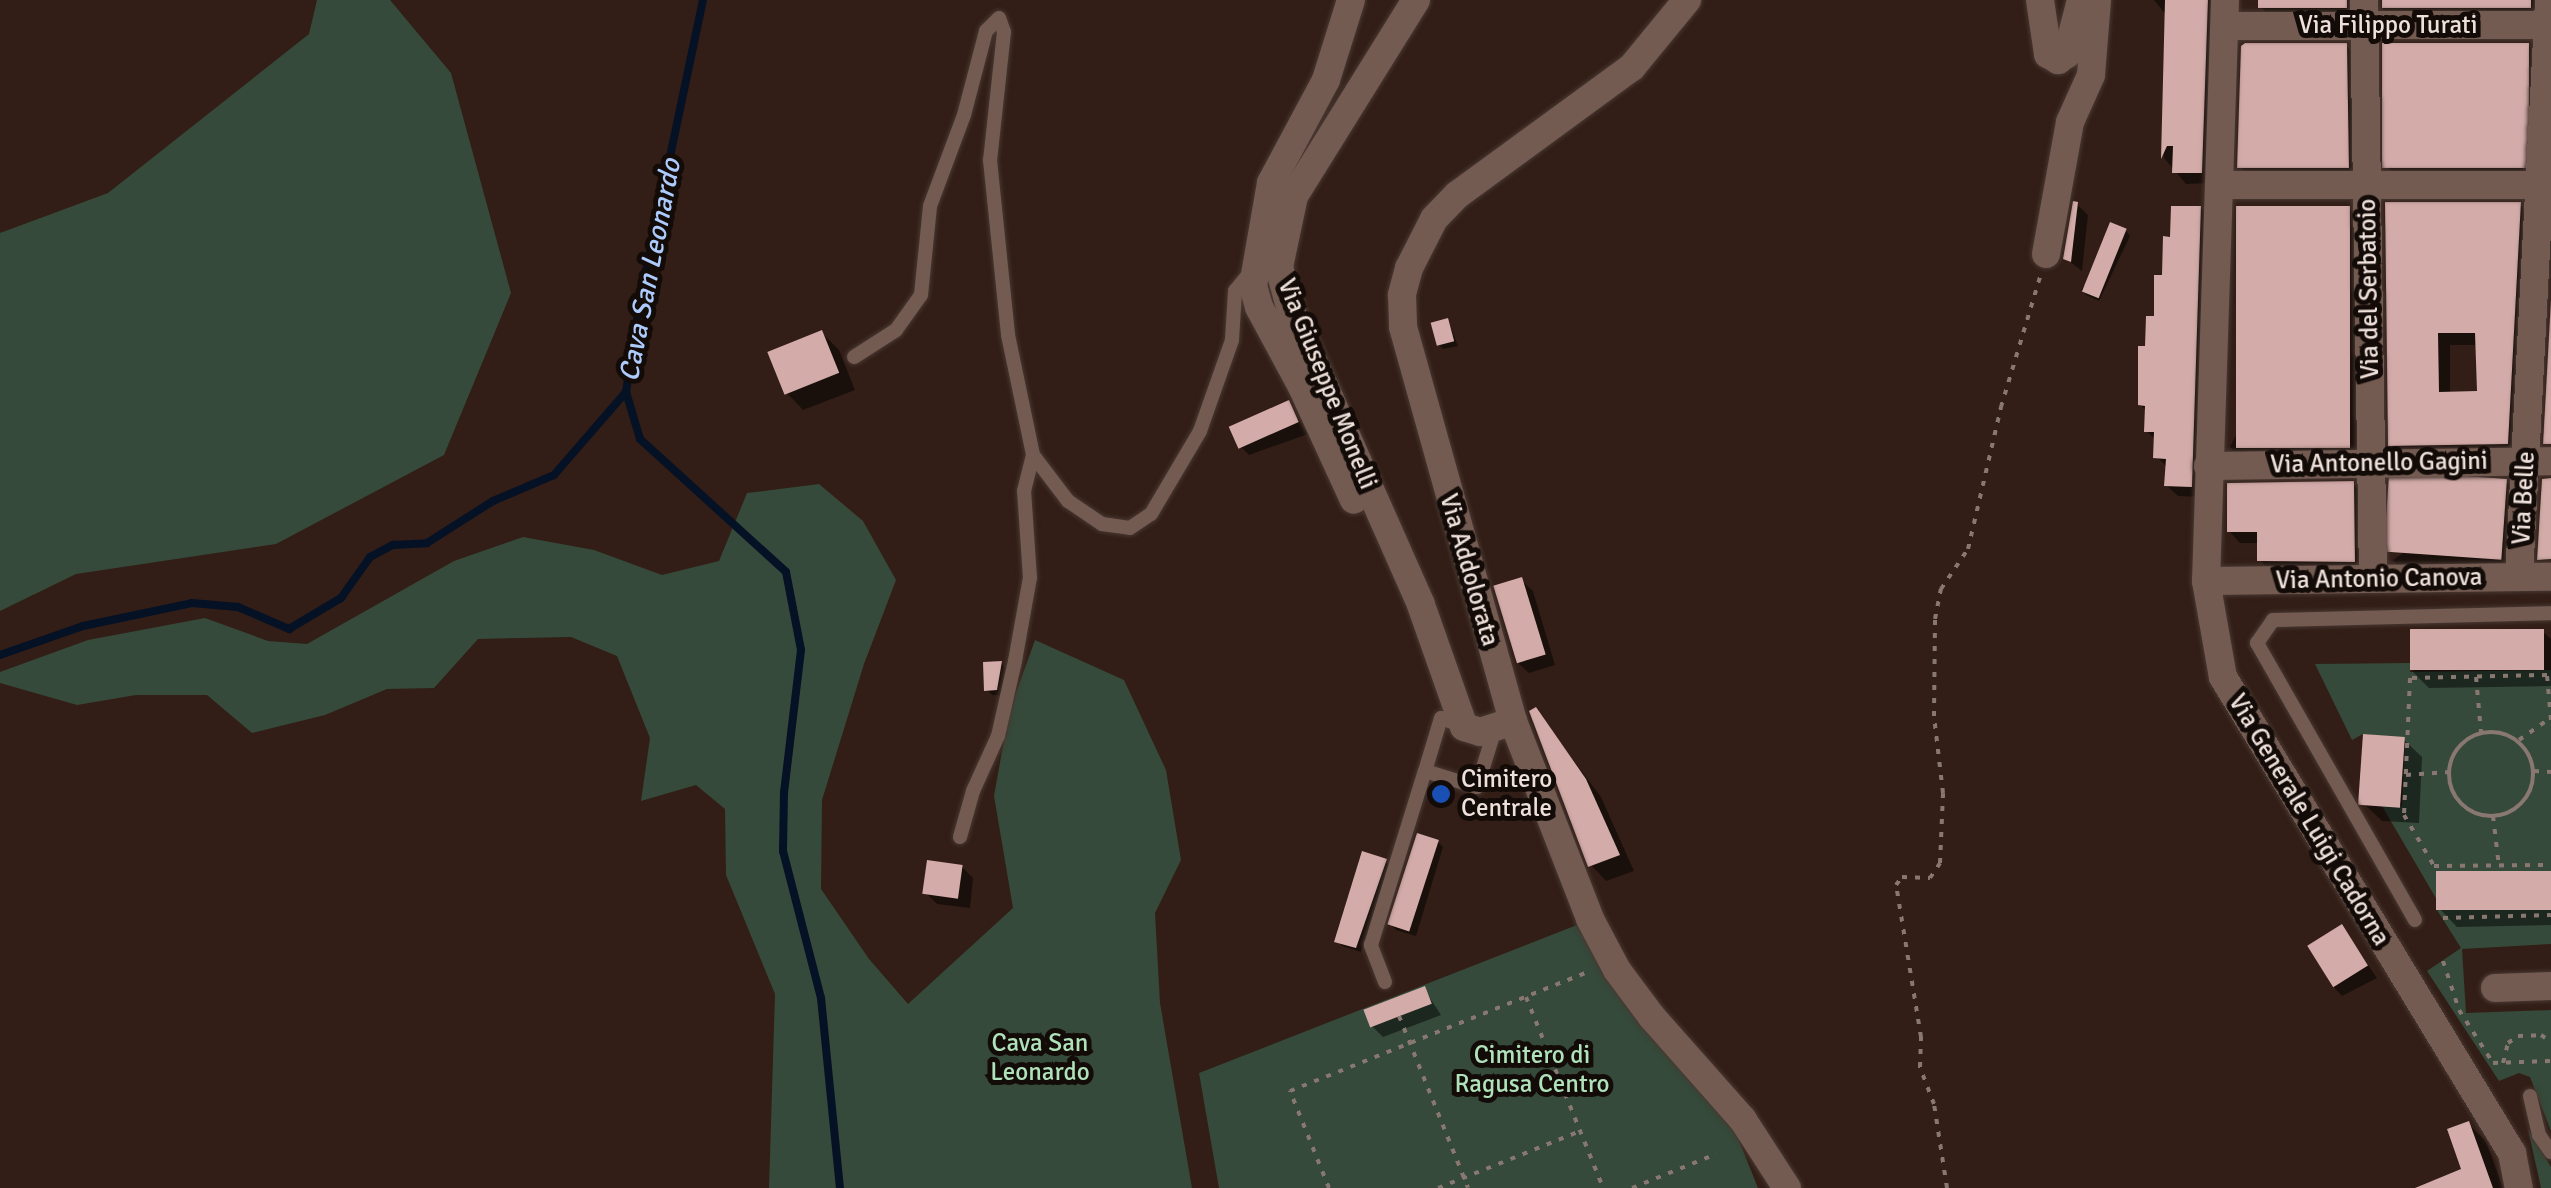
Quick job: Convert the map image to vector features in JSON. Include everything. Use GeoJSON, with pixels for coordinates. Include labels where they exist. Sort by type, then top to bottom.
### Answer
{"type":"FeatureCollection","features":[{"type":"Feature","properties":{"kind":"street"},"geometry":{"type":"LineString","coordinates":[[1351,0],[1326,80],[1271,183],[1255,267],[1258,307],[1302,387],[1388,572],[1421,605]]}},
{"type":"Feature","properties":{"kind":"street","name":"Via Giuseppe Monelli"},"geometry":{"type":"LineString","coordinates":[[1416,0],[1294,196],[1279,267],[1292,311],[1421,605],[1464,727]]}},
{"type":"Feature","properties":{"kind":"street","name":"Via Addolorata"},"geometry":{"type":"LineString","coordinates":[[1687,0],[1632,67],[1458,195],[1420,242],[1406,282],[1403,328],[1504,725],[1590,918],[1617,970],[1652,1017],[1743,1120],[1787,1188]]}},
{"type":"Feature","properties":{"kind":"street"},"geometry":{"type":"LineString","coordinates":[[2040,0],[2048,54],[2058,60],[2068,54],[2081,0]]}},
{"type":"Feature","properties":{"kind":"street"},"geometry":{"type":"LineString","coordinates":[[2046,254],[2070,122],[2091,76],[2097,0]]}},
{"type":"Feature","properties":{"kind":"street","name":"Via Filippo Turati"},"geometry":{"type":"LineString","coordinates":[[2225,13],[2549,16]]}},
{"type":"Feature","properties":{"kind":"street","name":"Via Generale Luigi Cadorna"},"geometry":{"type":"LineString","coordinates":[[2225,13],[2206,582],[2223,677],[2512,1154],[2519,1188]]}},
{"type":"Feature","properties":{"kind":"street","name":"Via del Serbatoio"},"geometry":{"type":"LineString","coordinates":[[2365,13],[2374,579]]}},
{"type":"Feature","properties":{"kind":"street","name":"Via Belle"},"geometry":{"type":"LineString","coordinates":[[2519,577],[2538,461],[2549,16]]}},
{"type":"Feature","properties":{"kind":"street"},"geometry":{"type":"LineString","coordinates":[[2222,186],[2545,186]]}},
{"type":"Feature","properties":{"kind":"street","name":"Via Antonello Gagini"},"geometry":{"type":"LineString","coordinates":[[2208,466],[2538,461]]}},
{"type":"Feature","properties":{"kind":"street","name":"Via Antonio Canova"},"geometry":{"type":"LineString","coordinates":[[2206,582],[2551,576]]}},
{"type":"Feature","properties":{"kind":"street"},"geometry":{"type":"LineString","coordinates":[[1464,727],[1474,732],[1504,725]]}},
{"type":"Feature","properties":{"kind":"street"},"geometry":{"type":"LineString","coordinates":[[2495,988],[2551,986]]}},
{"type":"Feature","properties":{"kind":"lane"},"geometry":{"type":"LineString","coordinates":[[854,357],[896,330],[920,295],[930,206],[964,115],[986,31],[999,18],[1004,32],[990,160],[1008,334],[1033,455],[1068,501],[1102,524],[1130,528],[1151,514],[1200,431],[1232,340],[1235,291],[1255,267]]}},
{"type":"Feature","properties":{"kind":"lane"},"geometry":{"type":"LineString","coordinates":[[960,837],[973,790],[998,736],[1016,662],[1030,578],[1024,491],[1033,455]]}},
{"type":"Feature","properties":{"kind":"lane"},"geometry":{"type":"LineString","coordinates":[[2415,920],[2258,643],[2273,620],[2551,613]]}},
{"type":"Feature","properties":{"kind":"lane"},"geometry":{"type":"LineString","coordinates":[[1385,982],[1371,945],[1441,718],[1464,727]]}},
{"type":"Feature","properties":{"kind":"lane"},"geometry":{"type":"LineString","coordinates":[[1425,771],[1477,787],[1504,725]]}},
{"type":"Feature","properties":{"kind":"lane"},"geometry":{"type":"LineString","coordinates":[[2530,1096],[2539,1135],[2551,1152]]}},
{"type":"Feature","properties":{"kind":"path"},"geometry":{"type":"LineString","coordinates":[[1947,1188],[1934,1104],[1920,1066],[1921,1037],[1896,885],[1902,878],[1930,878],[1940,863],[1943,793],[1934,716],[1934,619],[1941,589],[1968,549],[2001,407],[2046,254]]}},
{"type":"Feature","properties":{"kind":"path"},"geometry":{"type":"LineString","coordinates":[[2518,741],[2550,720],[2547,675],[2410,678],[2404,814],[2434,866],[2551,865]]}},
{"type":"Feature","properties":{"kind":"path"},"geometry":{"type":"LineString","coordinates":[[2476,676],[2481,732]]}},
{"type":"Feature","properties":{"kind":"path"},"geometry":{"type":"LineString","coordinates":[[2498,731],[2518,741],[2534,771],[2530,790],[2521,804],[2493,816],[2474,812],[2460,802],[2448,772],[2460,744],[2481,732],[2498,731]]}},
{"type":"Feature","properties":{"kind":"path"},"geometry":{"type":"LineString","coordinates":[[2534,771],[2551,772]]}},
{"type":"Feature","properties":{"kind":"path"},"geometry":{"type":"LineString","coordinates":[[2406,775],[2448,772]]}},
{"type":"Feature","properties":{"kind":"path"},"geometry":{"type":"LineString","coordinates":[[2493,816],[2499,866]]}},
{"type":"Feature","properties":{"kind":"path"},"geometry":{"type":"LineString","coordinates":[[2444,918],[2551,915]]}},
{"type":"Feature","properties":{"kind":"path"},"geometry":{"type":"LineString","coordinates":[[2443,961],[2458,1010],[2493,1064],[2551,1061]]}},
{"type":"Feature","properties":{"kind":"path"},"geometry":{"type":"LineString","coordinates":[[1329,1188],[1290,1092],[1588,972]]}},
{"type":"Feature","properties":{"kind":"path"},"geometry":{"type":"LineString","coordinates":[[1526,997],[1602,1188]]}},
{"type":"Feature","properties":{"kind":"path"},"geometry":{"type":"LineString","coordinates":[[1399,1016],[1468,1188]]}},
{"type":"Feature","properties":{"kind":"path"},"geometry":{"type":"LineString","coordinates":[[2503,1063],[2508,1043],[2518,1036],[2541,1035],[2551,1042]]}},
{"type":"Feature","properties":{"kind":"path"},"geometry":{"type":"LineString","coordinates":[[1438,1188],[1580,1131]]}},
{"type":"Feature","properties":{"kind":"path"},"geometry":{"type":"LineString","coordinates":[[1632,1188],[1716,1154]]}},
{"type":"Feature","properties":{"kind":"green space"},"geometry":{"type":"Polygon","coordinates":[[[317,0],[390,0],[451,73],[511,293],[444,455],[276,544],[76,574],[0,611],[0,233],[108,193],[309,34],[317,0]]]}},
{"type":"Feature","properties":{"kind":"green space","name":"Cava San Leonardo"},"geometry":{"type":"Polygon","coordinates":[[[819,484],[863,521],[896,580],[864,664],[822,800],[821,889],[869,959],[908,1004],[1013,908],[994,796],[1009,712],[1035,640],[1124,680],[1166,770],[1181,860],[1155,913],[1160,1003],[1192,1188],[769,1188],[775,994],[726,875],[725,809],[696,785],[641,801],[650,738],[617,656],[571,637],[478,639],[434,688],[387,689],[325,715],[252,733],[207,695],[136,695],[77,705],[0,683],[0,672],[88,640],[205,618],[268,641],[307,644],[454,561],[523,537],[594,550],[662,575],[719,561],[747,493],[819,484]]]}},
{"type":"Feature","properties":{"kind":"green space"},"geometry":{"type":"Polygon","coordinates":[[[2410,663],[2410,672],[2551,670],[2551,871],[2436,871],[2437,900],[2382,806],[2402,806],[2405,738],[2363,734],[2352,740],[2315,664],[2410,663]]]}},
{"type":"Feature","properties":{"kind":"green space"},"geometry":{"type":"Polygon","coordinates":[[[2551,909],[2551,944],[2462,949],[2466,1013],[2551,1010],[2551,1131],[2530,1077],[2519,1073],[2499,1081],[2427,971],[2461,948],[2437,910],[2551,909]]]}},
{"type":"Feature","properties":{"kind":"green space","name":"Cimitero di Ragusa Centro"},"geometry":{"type":"Polygon","coordinates":[[[1577,925],[1605,975],[1734,1128],[1758,1188],[1219,1188],[1199,1073],[1577,925]]]}},
{"type":"Feature","properties":{"kind":"green space"},"geometry":{"type":"Polygon","coordinates":[[[2528,1129],[2551,1167],[2551,1188],[2541,1188],[2528,1129]]]}},
{"type":"Feature","properties":{"kind":"building"},"geometry":{"type":"Polygon","coordinates":[[[2165,0],[2208,0],[2202,173],[2172,173],[2173,146],[2167,146],[2161,159],[2165,0]]]}},
{"type":"Feature","properties":{"kind":"building"},"geometry":{"type":"Polygon","coordinates":[[[2258,0],[2347,0],[2347,8],[2258,8],[2258,0]]]}},
{"type":"Feature","properties":{"kind":"building"},"geometry":{"type":"Polygon","coordinates":[[[2382,0],[2531,0],[2531,8],[2382,8],[2382,0]]]}},
{"type":"Feature","properties":{"kind":"building"},"geometry":{"type":"Polygon","coordinates":[[[2347,43],[2349,168],[2237,168],[2241,46],[2347,43]]]}},
{"type":"Feature","properties":{"kind":"building"},"geometry":{"type":"Polygon","coordinates":[[[2382,43],[2529,43],[2529,168],[2382,168],[2382,43]]]}},
{"type":"Feature","properties":{"kind":"building"},"geometry":{"type":"Polygon","coordinates":[[[2073,201],[2078,202],[2071,262],[2063,259],[2073,201]]]}},
{"type":"Feature","properties":{"kind":"building"},"geometry":{"type":"Polygon","coordinates":[[[2385,202],[2521,202],[2508,444],[2388,446],[2385,202]],[[2438,333],[2439,392],[2477,391],[2475,333],[2438,333]]]}},
{"type":"Feature","properties":{"kind":"building"},"geometry":{"type":"Polygon","coordinates":[[[2171,206],[2201,206],[2192,487],[2164,486],[2166,459],[2153,458],[2154,432],[2144,432],[2145,406],[2138,405],[2138,346],[2145,346],[2146,316],[2154,316],[2154,275],[2162,275],[2163,236],[2170,237],[2171,206]]]}},
{"type":"Feature","properties":{"kind":"building"},"geometry":{"type":"Polygon","coordinates":[[[2236,206],[2350,206],[2350,448],[2236,448],[2236,206]]]}},
{"type":"Feature","properties":{"kind":"building"},"geometry":{"type":"Polygon","coordinates":[[[2110,222],[2127,229],[2099,298],[2082,292],[2110,222]]]}},
{"type":"Feature","properties":{"kind":"building"},"geometry":{"type":"Polygon","coordinates":[[[2551,299],[2551,444],[2543,444],[2551,299]]]}},
{"type":"Feature","properties":{"kind":"building"},"geometry":{"type":"Polygon","coordinates":[[[1448,318],[1454,341],[1437,346],[1431,323],[1448,318]]]}},
{"type":"Feature","properties":{"kind":"building"},"geometry":{"type":"Polygon","coordinates":[[[822,330],[839,373],[785,395],[767,352],[822,330]]]}},
{"type":"Feature","properties":{"kind":"building"},"geometry":{"type":"Polygon","coordinates":[[[1289,400],[1299,422],[1238,449],[1229,427],[1289,400]]]}},
{"type":"Feature","properties":{"kind":"building"},"geometry":{"type":"Polygon","coordinates":[[[2389,471],[2507,479],[2501,560],[2384,552],[2389,471]]]}},
{"type":"Feature","properties":{"kind":"building"},"geometry":{"type":"Polygon","coordinates":[[[2551,478],[2551,559],[2537,560],[2542,479],[2551,478]]]}},
{"type":"Feature","properties":{"kind":"building"},"geometry":{"type":"Polygon","coordinates":[[[2354,481],[2355,562],[2257,561],[2257,532],[2227,532],[2227,483],[2354,481]]]}},
{"type":"Feature","properties":{"kind":"building"},"geometry":{"type":"Polygon","coordinates":[[[1522,577],[1546,654],[1517,663],[1493,586],[1522,577]]]}},
{"type":"Feature","properties":{"kind":"building"},"geometry":{"type":"Polygon","coordinates":[[[2410,629],[2544,629],[2544,670],[2410,670],[2410,629]]]}},
{"type":"Feature","properties":{"kind":"building"},"geometry":{"type":"Polygon","coordinates":[[[1002,661],[997,690],[984,691],[983,662],[1002,661]]]}},
{"type":"Feature","properties":{"kind":"building"},"geometry":{"type":"Polygon","coordinates":[[[1536,707],[1586,779],[1620,855],[1588,867],[1529,711],[1536,707]]]}},
{"type":"Feature","properties":{"kind":"building"},"geometry":{"type":"Polygon","coordinates":[[[2363,734],[2405,737],[2400,808],[2358,805],[2363,734]]]}},
{"type":"Feature","properties":{"kind":"building"},"geometry":{"type":"Polygon","coordinates":[[[1417,833],[1439,840],[1409,931],[1387,924],[1417,833]]]}},
{"type":"Feature","properties":{"kind":"building"},"geometry":{"type":"Polygon","coordinates":[[[1362,851],[1387,859],[1356,948],[1334,942],[1362,851]]]}},
{"type":"Feature","properties":{"kind":"building"},"geometry":{"type":"Polygon","coordinates":[[[927,860],[963,865],[958,899],[922,894],[927,860]]]}},
{"type":"Feature","properties":{"kind":"building"},"geometry":{"type":"Polygon","coordinates":[[[2436,871],[2551,871],[2551,910],[2436,910],[2436,871]]]}},
{"type":"Feature","properties":{"kind":"building"},"geometry":{"type":"Polygon","coordinates":[[[2342,924],[2368,966],[2333,987],[2307,946],[2342,924]]]}},
{"type":"Feature","properties":{"kind":"building"},"geometry":{"type":"Polygon","coordinates":[[[1425,986],[1432,1004],[1370,1027],[1363,1010],[1425,986]]]}},
{"type":"Feature","properties":{"kind":"building"},"geometry":{"type":"Polygon","coordinates":[[[2469,1121],[2493,1188],[2415,1188],[2461,1169],[2447,1129],[2469,1121]]]}},
{"type":"Feature","properties":{"kind":"waterway","name":"Cava San Leonardo"},"geometry":{"type":"LineString","coordinates":[[703,0],[639,305],[626,392],[640,439],[786,572],[801,650],[784,792],[783,851],[821,998],[840,1188]]}},
{"type":"Feature","properties":{"kind":"waterway"},"geometry":{"type":"LineString","coordinates":[[0,655],[83,626],[192,603],[238,607],[289,629],[341,598],[370,557],[393,545],[427,543],[493,501],[554,475],[626,392]]}},
{"type":"Feature","properties":{"kind":"place","name":"Cimitero Centrale"},"geometry":{"type":"Point","coordinates":[1441,794]}}]}
